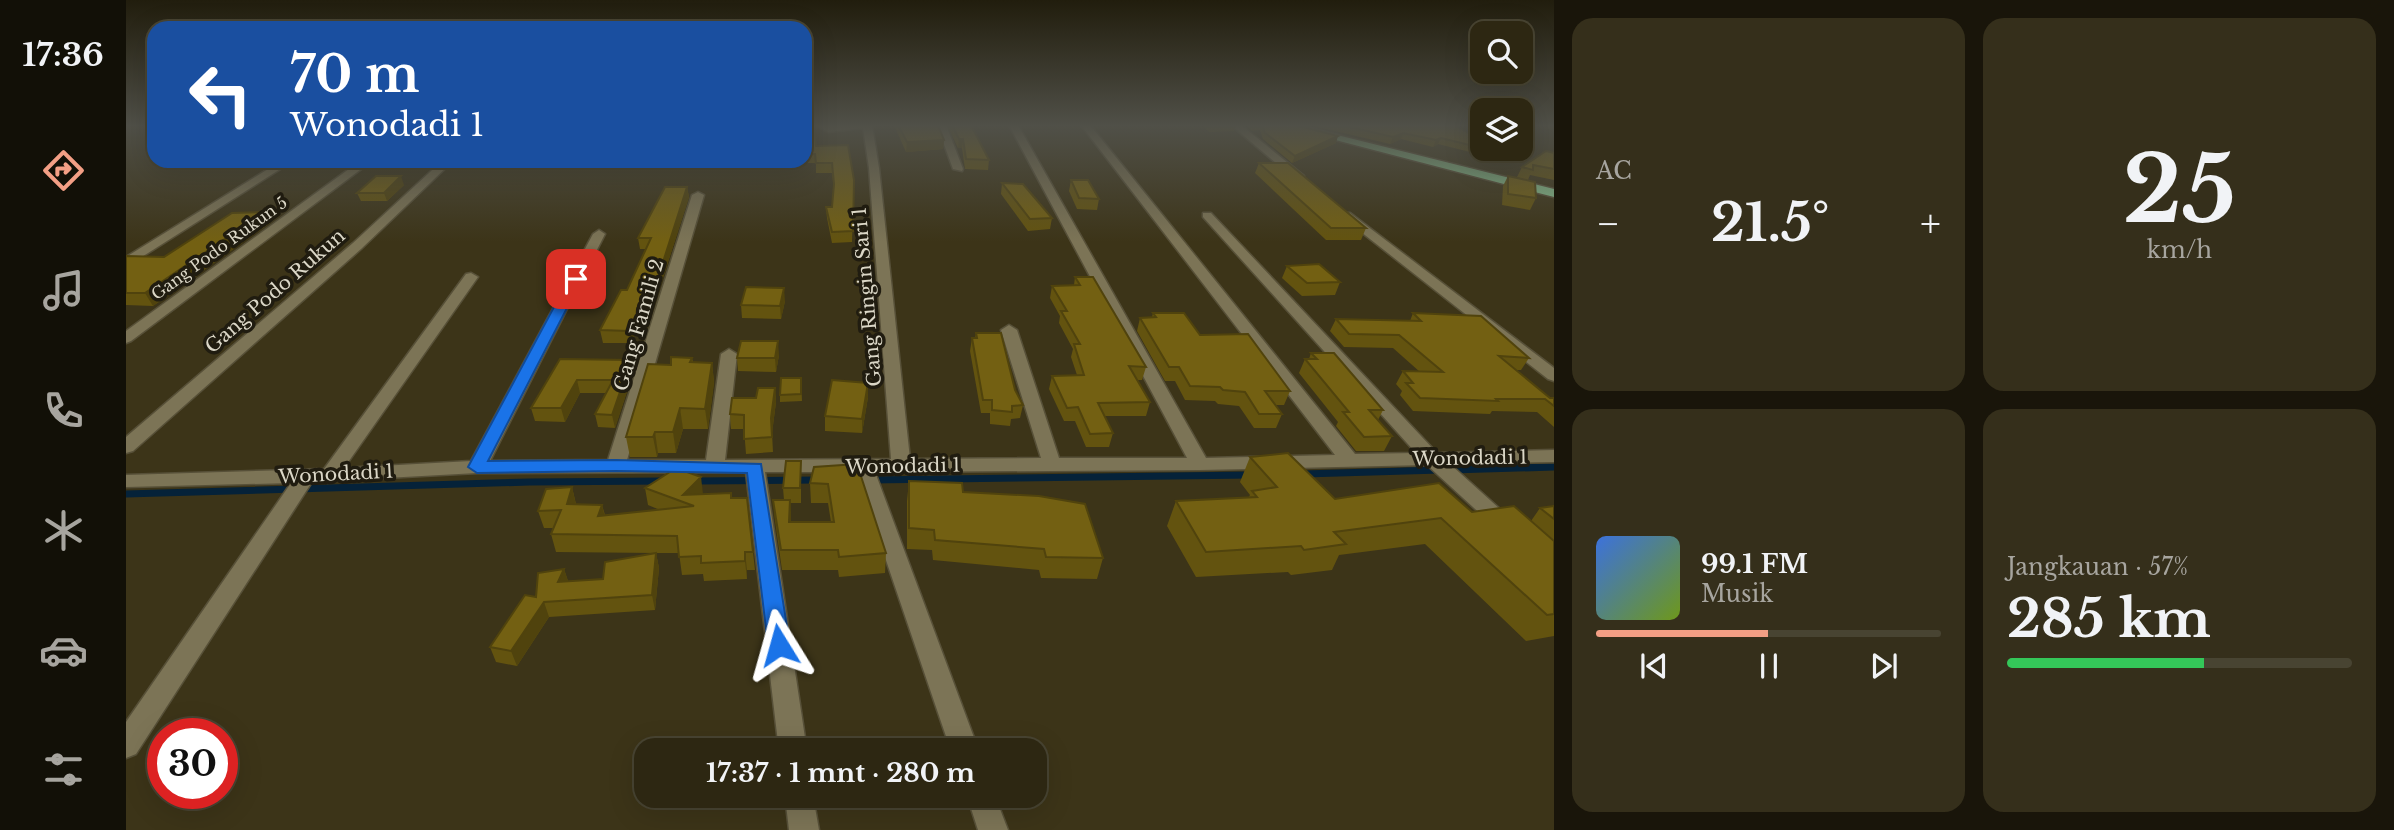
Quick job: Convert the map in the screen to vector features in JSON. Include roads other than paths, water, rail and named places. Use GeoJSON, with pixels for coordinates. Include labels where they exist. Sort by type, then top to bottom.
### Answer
{"type":"FeatureCollection","features":[{"type":"Feature","properties":{"kind":"highway"},"geometry":{"type":"LineString","coordinates":[[1450,164],[1554,186]]}},
{"type":"Feature","properties":{"kind":"highway"},"geometry":{"type":"LineString","coordinates":[[1452,164],[1464,167]]}},
{"type":"Feature","properties":{"kind":"highway"},"geometry":{"type":"LineString","coordinates":[[1490,173],[1554,193]]}},
{"type":"Feature","properties":{"kind":"street","name":"Gang Ringin Sari 1"},"geometry":{"type":"LineString","coordinates":[[873,164],[901,466]]}},
{"type":"Feature","properties":{"kind":"street"},"geometry":{"type":"LineString","coordinates":[[956,164],[958,169]]}},
{"type":"Feature","properties":{"kind":"street"},"geometry":{"type":"LineString","coordinates":[[1034,164],[1200,464]]}},
{"type":"Feature","properties":{"kind":"street"},"geometry":{"type":"LineString","coordinates":[[1116,164],[1350,461]]}},
{"type":"Feature","properties":{"kind":"street"},"geometry":{"type":"LineString","coordinates":[[1282,164],[1309,186]]}},
{"type":"Feature","properties":{"kind":"street"},"geometry":{"type":"LineString","coordinates":[[126,263],[277,168]]}},
{"type":"Feature","properties":{"kind":"street","name":"Gang Podo Rukun 5"},"geometry":{"type":"LineString","coordinates":[[126,338],[357,168]]}},
{"type":"Feature","properties":{"kind":"street","name":"Gang Podo Rukun"},"geometry":{"type":"LineString","coordinates":[[126,447],[357,246],[441,168]]}},
{"type":"Feature","properties":{"kind":"street","name":"Gang Famili 2"},"geometry":{"type":"LineString","coordinates":[[616,465],[646,372],[663,302],[698,195]]}},
{"type":"Feature","properties":{"kind":"street"},"geometry":{"type":"LineString","coordinates":[[1340,211],[1554,376]]}},
{"type":"Feature","properties":{"kind":"street"},"geometry":{"type":"LineString","coordinates":[[1207,215],[1433,459],[1517,535]]}},
{"type":"Feature","properties":{"kind":"street"},"geometry":{"type":"LineString","coordinates":[[477,467],[599,234]]}},
{"type":"Feature","properties":{"kind":"street"},"geometry":{"type":"LineString","coordinates":[[126,249],[150,247]]}},
{"type":"Feature","properties":{"kind":"street"},"geometry":{"type":"LineString","coordinates":[[329,475],[471,277]]}},
{"type":"Feature","properties":{"kind":"street"},"geometry":{"type":"LineString","coordinates":[[1009,330],[1052,465]]}},
{"type":"Feature","properties":{"kind":"street"},"geometry":{"type":"LineString","coordinates":[[715,466],[729,354]]}},
{"type":"Feature","properties":{"kind":"street","name":"Wonodadi 1"},"geometry":{"type":"LineString","coordinates":[[126,481],[305,477],[477,467],[715,466],[867,474],[901,466],[1200,464],[1554,456]]}},
{"type":"Feature","properties":{"kind":"street"},"geometry":{"type":"LineString","coordinates":[[755,468],[791,738]]}},
{"type":"Feature","properties":{"kind":"street"},"geometry":{"type":"LineString","coordinates":[[867,474],[960,738]]}},
{"type":"Feature","properties":{"kind":"street"},"geometry":{"type":"LineString","coordinates":[[126,745],[305,477]]}},
{"type":"Feature","properties":{"kind":"street"},"geometry":{"type":"LineString","coordinates":[[801,808],[804,830]]}},
{"type":"Feature","properties":{"kind":"street"},"geometry":{"type":"LineString","coordinates":[[985,808],[993,830]]}},
{"type":"Feature","properties":{"kind":"waterway"},"geometry":{"type":"LineString","coordinates":[[1451,470],[1554,467]]}},
{"type":"Feature","properties":{"kind":"waterway"},"geometry":{"type":"LineString","coordinates":[[1304,474],[1440,470]]}},
{"type":"Feature","properties":{"kind":"waterway"},"geometry":{"type":"LineString","coordinates":[[870,480],[1251,475]]}},
{"type":"Feature","properties":{"kind":"waterway"},"geometry":{"type":"LineString","coordinates":[[695,481],[817,480]]}},
{"type":"Feature","properties":{"kind":"waterway"},"geometry":{"type":"LineString","coordinates":[[126,494],[529,482],[663,481]]}}]}
